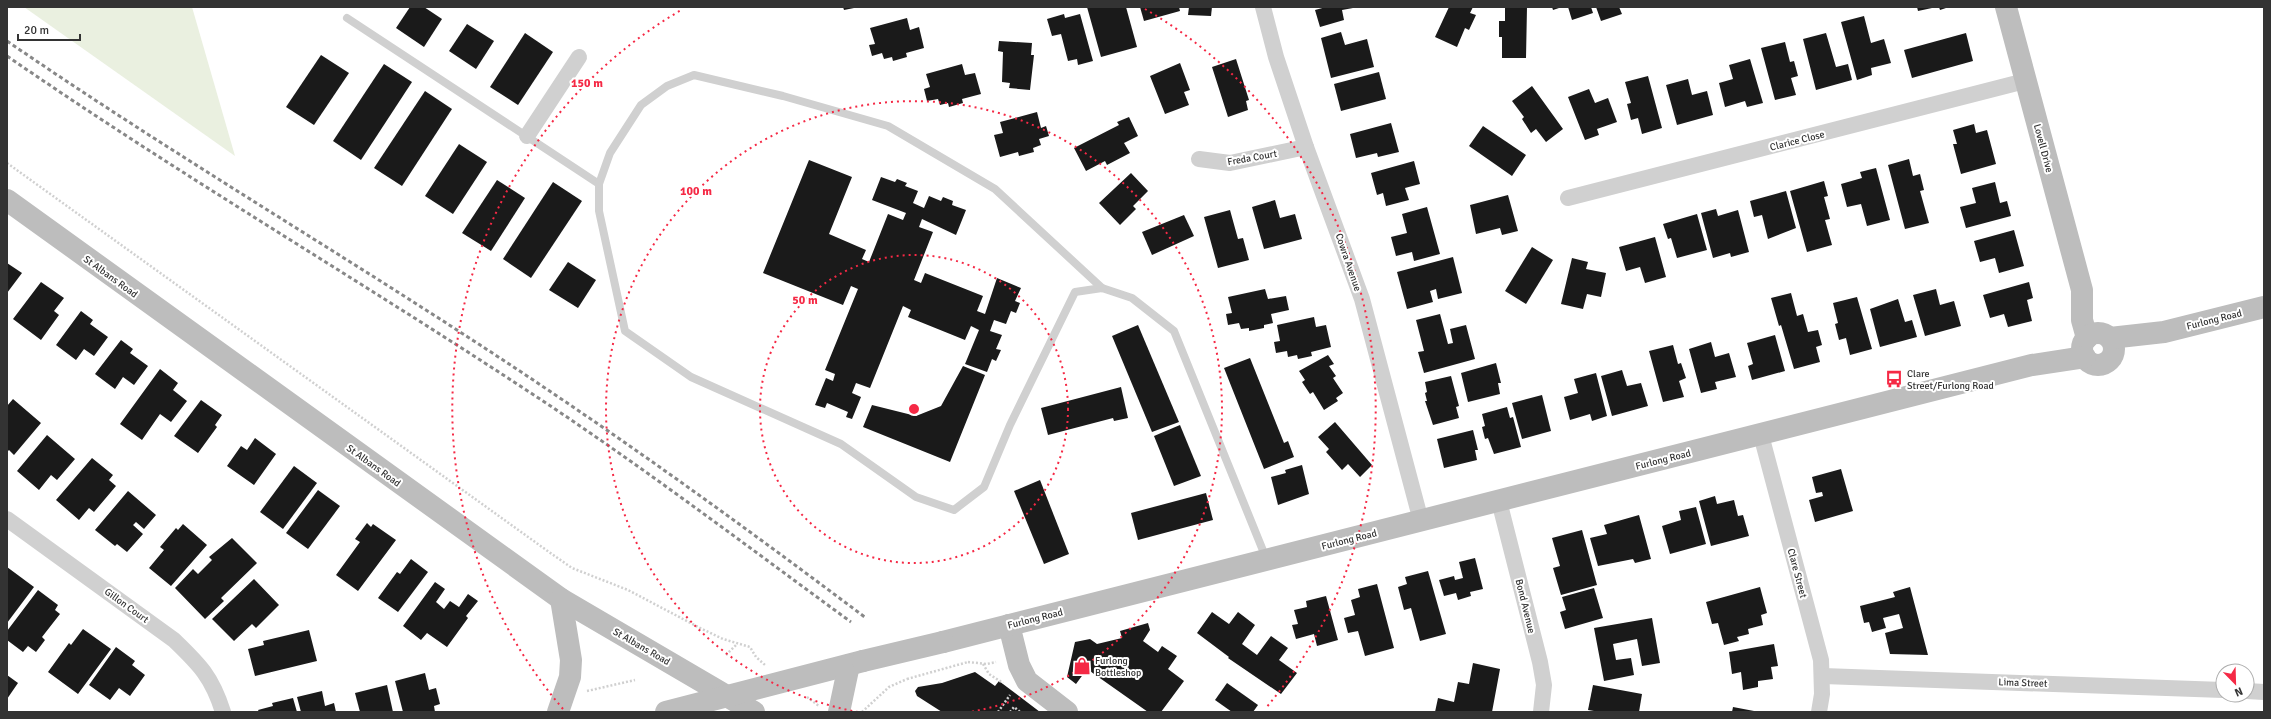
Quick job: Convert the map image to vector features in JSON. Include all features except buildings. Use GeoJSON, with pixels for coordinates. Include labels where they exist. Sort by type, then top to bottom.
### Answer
{"type":"FeatureCollection","features":[{"type":"Feature","properties":{"kind":"main road","name":"Lovell Drive"},"geometry":{"type":"LineString","coordinates":[[2006,7],[2082,290],[2082,320],[2097,344]]}},
{"type":"Feature","properties":{"kind":"main road","name":"St Albans Road"},"geometry":{"type":"LineString","coordinates":[[7,200],[561,599],[754,712]]}},
{"type":"Feature","properties":{"kind":"main road","name":"Furlong Road"},"geometry":{"type":"LineString","coordinates":[[666,712],[1761,435],[2032,365],[2097,344],[2164,332],[2264,307]]}},
{"type":"Feature","properties":{"kind":"main road"},"geometry":{"type":"LineString","coordinates":[[558,712],[570,677],[571,660],[561,599]]}},
{"type":"Feature","properties":{"kind":"main road"},"geometry":{"type":"LineString","coordinates":[[1009,625],[1019,665],[1027,681],[1067,712]]}},
{"type":"Feature","properties":{"kind":"main road"},"geometry":{"type":"LineString","coordinates":[[839,712],[856,663]]}},
{"type":"Feature","properties":{"kind":"street","name":"Cowra Avenue"},"geometry":{"type":"LineString","coordinates":[[1263,7],[1276,57],[1306,147],[1362,299],[1421,521]]}},
{"type":"Feature","properties":{"kind":"street"},"geometry":{"type":"LineString","coordinates":[[527,136],[579,57]]}},
{"type":"Feature","properties":{"kind":"street","name":"Clarice Close"},"geometry":{"type":"LineString","coordinates":[[1568,198],[2026,81]]}},
{"type":"Feature","properties":{"kind":"street","name":"Freda Court"},"geometry":{"type":"LineString","coordinates":[[1199,159],[1230,163],[1306,147]]}},
{"type":"Feature","properties":{"kind":"street","name":"Clare Street"},"geometry":{"type":"LineString","coordinates":[[1761,435],[1821,660],[1823,676],[1819,712]]}},
{"type":"Feature","properties":{"kind":"street","name":"Bond Avenue"},"geometry":{"type":"LineString","coordinates":[[1499,501],[1540,662],[1544,685],[1541,712]]}},
{"type":"Feature","properties":{"kind":"street","name":"Gillon Court"},"geometry":{"type":"LineString","coordinates":[[7,519],[174,640],[197,662],[213,684],[223,712]]}},
{"type":"Feature","properties":{"kind":"street","name":"Lima Street"},"geometry":{"type":"LineString","coordinates":[[1823,676],[2215,690]]}},
{"type":"Feature","properties":{"kind":"lane"},"geometry":{"type":"LineString","coordinates":[[347,18],[599,184]]}},
{"type":"Feature","properties":{"kind":"lane"},"geometry":{"type":"LineString","coordinates":[[1102,288],[1075,292],[1010,425],[984,487],[954,510],[916,497],[841,444],[691,377],[625,330],[599,211],[599,184],[610,153],[641,105],[667,86],[694,75],[783,96],[888,126],[995,189],[1102,288],[1132,298],[1174,331],[1267,559]]}},
{"type":"Feature","properties":{"kind":"path"},"geometry":{"type":"LineString","coordinates":[[7,163],[572,568],[614,583],[700,628],[737,644],[750,647],[756,657]]}},
{"type":"Feature","properties":{"kind":"path"},"geometry":{"type":"LineString","coordinates":[[726,655],[737,644]]}},
{"type":"Feature","properties":{"kind":"path"},"geometry":{"type":"LineString","coordinates":[[862,712],[889,687],[907,679],[968,662],[988,664],[999,661]]}},
{"type":"Feature","properties":{"kind":"path"},"geometry":{"type":"LineString","coordinates":[[567,689],[584,692],[635,680]]}},
{"type":"Feature","properties":{"kind":"path"},"geometry":{"type":"LineString","coordinates":[[998,712],[1014,689]]}},
{"type":"Feature","properties":{"kind":"path"},"geometry":{"type":"LineString","coordinates":[[1010,712],[1014,707],[1020,712]]}},
{"type":"Feature","properties":{"kind":"green space"},"geometry":{"type":"Polygon","coordinates":[[[24,7],[192,7],[235,156],[24,7]]]}},
{"type":"Feature","properties":{"kind":"railway"},"geometry":{"type":"LineString","coordinates":[[7,41],[193,163],[506,362],[688,487],[866,618]]}},
{"type":"Feature","properties":{"kind":"railway"},"geometry":{"type":"LineString","coordinates":[[7,56],[132,140],[451,341],[557,411],[684,500],[851,622]]}},
{"type":"Feature","properties":{"kind":"place","name":"Clare Street/Furlong Road"},"geometry":{"type":"Point","coordinates":[1894,379]}},
{"type":"Feature","properties":{"kind":"place","name":"Furlong Bottleshop"},"geometry":{"type":"Point","coordinates":[1082,666]}}]}
